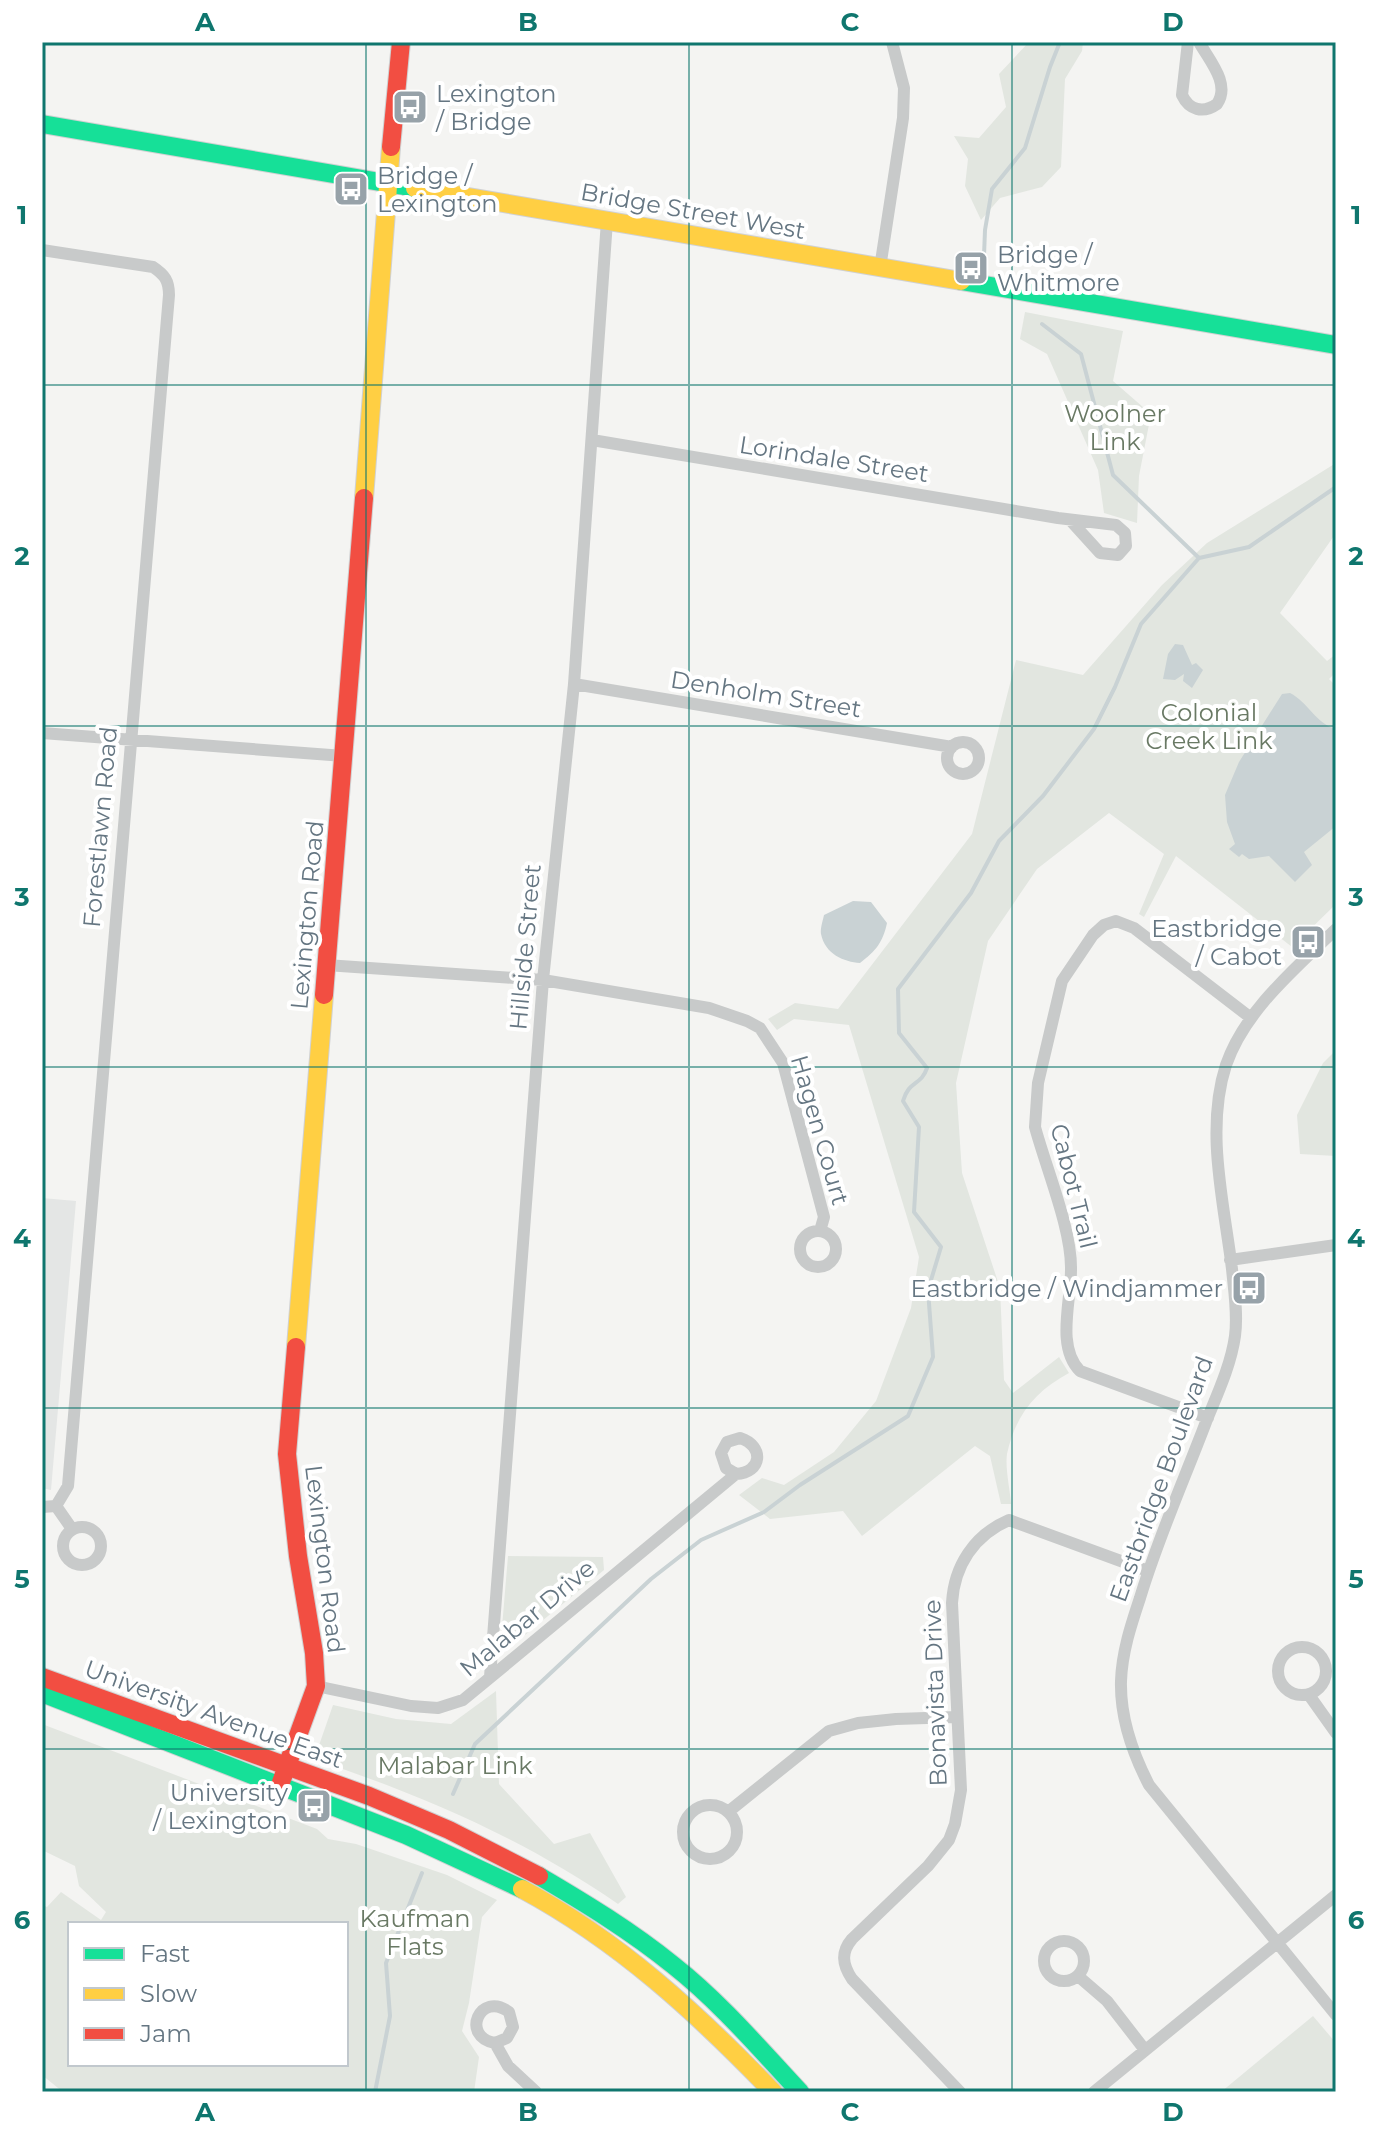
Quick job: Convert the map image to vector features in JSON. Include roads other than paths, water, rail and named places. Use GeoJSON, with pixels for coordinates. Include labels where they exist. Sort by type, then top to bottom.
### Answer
{"type":"FeatureCollection","features":[{"type":"Feature","properties":{"kind":"main road","name":"Lexington Road"},"geometry":{"type":"LineString","coordinates":[[280,1785],[316,1686],[287,1454],[401,42]]}},
{"type":"Feature","properties":{"kind":"main road","name":"Bridge Street West"},"geometry":{"type":"LineString","coordinates":[[42,124],[1336,345]]}},
{"type":"Feature","properties":{"kind":"main road","name":"University Avenue East"},"geometry":{"type":"LineString","coordinates":[[42,1677],[287,1766],[453,1831],[562,1888],[617,1923],[673,1965],[739,2027],[800,2092]]}},
{"type":"Feature","properties":{"kind":"main road","name":"University Avenue East"},"geometry":{"type":"LineString","coordinates":[[42,1693],[484,1867],[606,1939],[661,1981],[773,2092]]}},
{"type":"Feature","properties":{"kind":"street"},"geometry":{"type":"LineString","coordinates":[[880,268],[903,118],[904,88],[892,42]]}},
{"type":"Feature","properties":{"kind":"street"},"geometry":{"type":"LineString","coordinates":[[1188,42],[1182,95],[1191,107],[1203,110],[1217,104],[1223,91],[1221,80],[1199,42]]}},
{"type":"Feature","properties":{"kind":"street","name":"Hillside Street"},"geometry":{"type":"LineString","coordinates":[[490,1677],[543,980],[574,684],[607,221]]}},
{"type":"Feature","properties":{"kind":"street","name":"Forestlawn Road"},"geometry":{"type":"LineString","coordinates":[[42,250],[153,267],[164,274],[169,285],[68,1486],[56,1506]]}},
{"type":"Feature","properties":{"kind":"street","name":"Lorindale Street"},"geometry":{"type":"LineString","coordinates":[[592,440],[1070,520]]}},
{"type":"Feature","properties":{"kind":"street","name":"Denholm Street"},"geometry":{"type":"LineString","coordinates":[[574,684],[952,747]]}},
{"type":"Feature","properties":{"kind":"street"},"geometry":{"type":"LineString","coordinates":[[42,733],[344,756]]}},
{"type":"Feature","properties":{"kind":"street","name":"Cabot Trail"},"geometry":{"type":"LineString","coordinates":[[1208,1418],[1080,1371],[1070,1359],[1067,1344],[1071,1254],[1035,1127],[1034,1113],[1062,981],[1093,935],[1104,925],[1116,921],[1134,928],[1251,1018]]}},
{"type":"Feature","properties":{"kind":"street","name":"Eastbridge Boulevard"},"geometry":{"type":"LineString","coordinates":[[1336,929],[1251,1018],[1237,1038],[1227,1064],[1216,1114],[1235,1335],[1222,1382],[1148,1571],[1125,1650],[1121,1681],[1129,1742],[1149,1785],[1336,2015]]}},
{"type":"Feature","properties":{"kind":"street","name":"Hagen Court"},"geometry":{"type":"LineString","coordinates":[[326,965],[543,980],[709,1008],[760,1028],[783,1063],[824,1217],[820,1231]]}},
{"type":"Feature","properties":{"kind":"street"},"geometry":{"type":"LineString","coordinates":[[1230,1260],[1336,1245]]}},
{"type":"Feature","properties":{"kind":"street","name":"Malabar Drive"},"geometry":{"type":"LineString","coordinates":[[316,1686],[411,1706],[438,1708],[463,1700],[736,1474]]}},
{"type":"Feature","properties":{"kind":"street"},"geometry":{"type":"LineString","coordinates":[[42,1507],[56,1506],[72,1529]]}},
{"type":"Feature","properties":{"kind":"street","name":"Bonavista Drive"},"geometry":{"type":"LineString","coordinates":[[960,2092],[852,1979],[843,1959],[845,1948],[852,1939],[928,1866],[949,1840],[961,1799],[954,1583],[959,1565],[974,1545],[997,1525],[1009,1520],[1148,1571]]}},
{"type":"Feature","properties":{"kind":"street"},"geometry":{"type":"LineString","coordinates":[[1309,1695],[1324,1683],[1325,1661],[1313,1649],[1293,1648],[1280,1659],[1277,1673],[1280,1681],[1290,1692],[1309,1695],[1336,1733]]}},
{"type":"Feature","properties":{"kind":"street"},"geometry":{"type":"LineString","coordinates":[[728,1812],[829,1731],[858,1723],[957,1717]]}},
{"type":"Feature","properties":{"kind":"street"},"geometry":{"type":"LineString","coordinates":[[705,1806],[720,1807],[728,1812],[737,1828],[737,1837],[730,1851],[716,1859],[699,1857],[691,1851],[683,1833],[687,1818],[696,1809],[705,1806]]}},
{"type":"Feature","properties":{"kind":"street"},"geometry":{"type":"LineString","coordinates":[[1094,2092],[1336,1895]]}},
{"type":"Feature","properties":{"kind":"street"},"geometry":{"type":"LineString","coordinates":[[1078,1976],[1107,2001],[1145,2050]]}},
{"type":"Feature","properties":{"kind":"street"},"geometry":{"type":"LineString","coordinates":[[495,2043],[508,2066],[536,2092]]}},
{"type":"Feature","properties":{"kind":"waterway"},"geometry":{"type":"LineString","coordinates":[[984,256],[992,189],[1025,148],[1060,42]]}},
{"type":"Feature","properties":{"kind":"waterway"},"geometry":{"type":"LineString","coordinates":[[1042,324],[1081,354],[1113,475],[1199,558]]}},
{"type":"Feature","properties":{"kind":"waterway"},"geometry":{"type":"LineString","coordinates":[[453,1794],[475,1744],[651,1579],[701,1540],[764,1512],[800,1485],[908,1416],[933,1357],[928,1290],[941,1247],[914,1212],[919,1127],[903,1101],[908,1090],[922,1078],[927,1068],[899,1033],[898,989],[971,893],[999,841],[1043,796],[1094,729],[1141,624],[1199,558],[1249,547],[1336,487]]}},
{"type":"Feature","properties":{"kind":"waterway"},"geometry":{"type":"LineString","coordinates":[[375,2092],[390,2016],[386,1963],[422,1873]]}},
{"type":"Feature","properties":{"kind":"place","name":"Lexington / Bridge"},"geometry":{"type":"Point","coordinates":[410,107]}},
{"type":"Feature","properties":{"kind":"place","name":"Bridge / Lexington"},"geometry":{"type":"Point","coordinates":[351,189]}},
{"type":"Feature","properties":{"kind":"place","name":"Bridge / Whitmore"},"geometry":{"type":"Point","coordinates":[971,268]}},
{"type":"Feature","properties":{"kind":"place","name":"Eastbridge / Cabot"},"geometry":{"type":"Point","coordinates":[1308,942]}},
{"type":"Feature","properties":{"kind":"place","name":"Eastbridge / Windjammer"},"geometry":{"type":"Point","coordinates":[1249,1288]}},
{"type":"Feature","properties":{"kind":"place","name":"University / Lexington"},"geometry":{"type":"Point","coordinates":[314,1806]}},
{"type":"Feature","properties":{"kind":"park label","name":"Woolner Link"},"geometry":{"type":"Point","coordinates":[1115,427]}},
{"type":"Feature","properties":{"kind":"park label","name":"Colonial Creek Link"},"geometry":{"type":"Point","coordinates":[1209,726]}},
{"type":"Feature","properties":{"kind":"park label","name":"Malabar Link"},"geometry":{"type":"Point","coordinates":[455,1765]}},
{"type":"Feature","properties":{"kind":"park label","name":"Kaufman Flats"},"geometry":{"type":"Point","coordinates":[415,1932]}}]}
